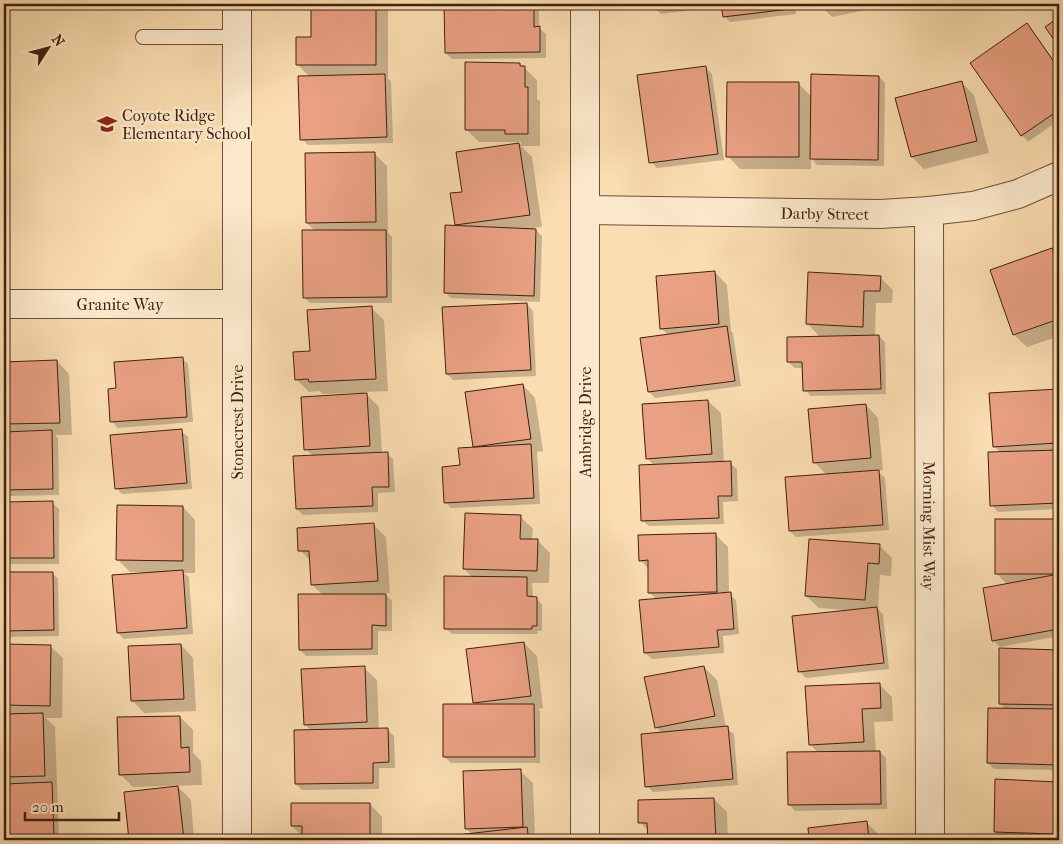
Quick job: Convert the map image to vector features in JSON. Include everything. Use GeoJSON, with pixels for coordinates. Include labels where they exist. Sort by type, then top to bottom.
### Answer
{"type":"FeatureCollection","features":[{"type":"Feature","properties":{"kind":"street","name":"Stonecrest Drive"},"geometry":{"type":"LineString","coordinates":[[237,4],[237,840]]}},
{"type":"Feature","properties":{"kind":"street","name":"Ambridge Drive"},"geometry":{"type":"LineString","coordinates":[[585,4],[585,840]]}},
{"type":"Feature","properties":{"kind":"street","name":"Darby Street"},"geometry":{"type":"LineString","coordinates":[[585,210],[880,214],[929,211],[973,206],[1018,194],[1059,176]]}},
{"type":"Feature","properties":{"kind":"street","name":"Morning Mist Way"},"geometry":{"type":"LineString","coordinates":[[929,211],[930,840]]}},
{"type":"Feature","properties":{"kind":"street","name":"Granite Way"},"geometry":{"type":"LineString","coordinates":[[4,304],[237,304]]}},
{"type":"Feature","properties":{"kind":"lane"},"geometry":{"type":"LineString","coordinates":[[143,37],[237,37]]}},
{"type":"Feature","properties":{"kind":"building"},"geometry":{"type":"Polygon","coordinates":[[[311,4],[376,4],[376,65],[296,65],[296,37],[311,37],[311,4]]]}},
{"type":"Feature","properties":{"kind":"building"},"geometry":{"type":"Polygon","coordinates":[[[444,4],[534,4],[534,27],[540,26],[540,52],[445,53],[444,4]]]}},
{"type":"Feature","properties":{"kind":"building"},"geometry":{"type":"Polygon","coordinates":[[[721,4],[790,4],[790,9],[723,17],[721,4]]]}},
{"type":"Feature","properties":{"kind":"building"},"geometry":{"type":"Polygon","coordinates":[[[1059,17],[1059,47],[1045,27],[1059,17]]]}},
{"type":"Feature","properties":{"kind":"building"},"geometry":{"type":"Polygon","coordinates":[[[1027,23],[1059,69],[1059,110],[1021,136],[970,63],[1027,23]]]}},
{"type":"Feature","properties":{"kind":"building"},"geometry":{"type":"Polygon","coordinates":[[[465,62],[520,63],[520,66],[525,66],[525,87],[528,87],[528,134],[505,134],[505,130],[465,130],[465,62]]]}},
{"type":"Feature","properties":{"kind":"building"},"geometry":{"type":"Polygon","coordinates":[[[706,66],[718,154],[649,163],[637,75],[706,66]]]}},
{"type":"Feature","properties":{"kind":"building"},"geometry":{"type":"Polygon","coordinates":[[[385,74],[387,137],[300,140],[298,76],[385,74]]]}},
{"type":"Feature","properties":{"kind":"building"},"geometry":{"type":"Polygon","coordinates":[[[811,74],[879,76],[878,160],[810,159],[811,74]]]}},
{"type":"Feature","properties":{"kind":"building"},"geometry":{"type":"Polygon","coordinates":[[[962,81],[977,141],[911,157],[895,98],[962,81]]]}},
{"type":"Feature","properties":{"kind":"building"},"geometry":{"type":"Polygon","coordinates":[[[727,82],[799,82],[799,157],[726,157],[727,82]]]}},
{"type":"Feature","properties":{"kind":"building"},"geometry":{"type":"Polygon","coordinates":[[[519,143],[530,215],[455,225],[450,193],[462,192],[456,152],[519,143]]]}},
{"type":"Feature","properties":{"kind":"building"},"geometry":{"type":"Polygon","coordinates":[[[375,152],[376,222],[306,223],[305,153],[375,152]]]}},
{"type":"Feature","properties":{"kind":"building"},"geometry":{"type":"Polygon","coordinates":[[[445,225],[536,229],[534,296],[444,293],[445,225]]]}},
{"type":"Feature","properties":{"kind":"building"},"geometry":{"type":"Polygon","coordinates":[[[302,230],[386,230],[387,297],[303,298],[302,230]]]}},
{"type":"Feature","properties":{"kind":"building"},"geometry":{"type":"Polygon","coordinates":[[[1052,248],[1059,268],[1059,319],[1013,335],[990,270],[1052,248]]]}},
{"type":"Feature","properties":{"kind":"building"},"geometry":{"type":"Polygon","coordinates":[[[715,271],[719,324],[660,329],[656,276],[715,271]]]}},
{"type":"Feature","properties":{"kind":"building"},"geometry":{"type":"Polygon","coordinates":[[[808,272],[881,276],[880,291],[864,291],[863,327],[806,324],[808,272]]]}},
{"type":"Feature","properties":{"kind":"building"},"geometry":{"type":"Polygon","coordinates":[[[527,303],[531,370],[446,374],[442,307],[527,303]]]}},
{"type":"Feature","properties":{"kind":"building"},"geometry":{"type":"Polygon","coordinates":[[[372,306],[376,379],[309,382],[308,379],[295,380],[293,352],[310,351],[307,310],[372,306]]]}},
{"type":"Feature","properties":{"kind":"building"},"geometry":{"type":"Polygon","coordinates":[[[727,326],[735,381],[648,392],[640,338],[727,326]]]}},
{"type":"Feature","properties":{"kind":"building"},"geometry":{"type":"Polygon","coordinates":[[[879,335],[881,389],[803,391],[802,362],[787,362],[787,337],[879,335]]]}},
{"type":"Feature","properties":{"kind":"building"},"geometry":{"type":"Polygon","coordinates":[[[183,357],[187,417],[110,422],[108,389],[116,388],[114,362],[183,357]]]}},
{"type":"Feature","properties":{"kind":"building"},"geometry":{"type":"Polygon","coordinates":[[[57,360],[60,423],[4,424],[4,362],[57,360]]]}},
{"type":"Feature","properties":{"kind":"building"},"geometry":{"type":"Polygon","coordinates":[[[523,384],[531,439],[473,447],[465,392],[523,384]]]}},
{"type":"Feature","properties":{"kind":"building"},"geometry":{"type":"Polygon","coordinates":[[[1059,389],[1059,411],[1055,411],[1057,443],[993,447],[989,393],[1059,389]]]}},
{"type":"Feature","properties":{"kind":"building"},"geometry":{"type":"Polygon","coordinates":[[[367,393],[370,446],[304,450],[301,397],[367,393]]]}},
{"type":"Feature","properties":{"kind":"building"},"geometry":{"type":"Polygon","coordinates":[[[708,400],[712,454],[646,459],[642,404],[708,400]]]}},
{"type":"Feature","properties":{"kind":"building"},"geometry":{"type":"Polygon","coordinates":[[[866,404],[871,458],[813,463],[808,409],[866,404]]]}},
{"type":"Feature","properties":{"kind":"building"},"geometry":{"type":"Polygon","coordinates":[[[182,429],[187,483],[115,489],[110,435],[182,429]]]}},
{"type":"Feature","properties":{"kind":"building"},"geometry":{"type":"Polygon","coordinates":[[[52,430],[53,489],[4,490],[4,432],[52,430]]]}},
{"type":"Feature","properties":{"kind":"building"},"geometry":{"type":"Polygon","coordinates":[[[531,444],[534,498],[444,503],[442,467],[460,465],[458,448],[531,444]]]}},
{"type":"Feature","properties":{"kind":"building"},"geometry":{"type":"Polygon","coordinates":[[[1059,450],[1059,503],[990,506],[988,452],[1059,450]]]}},
{"type":"Feature","properties":{"kind":"building"},"geometry":{"type":"Polygon","coordinates":[[[388,452],[389,487],[372,487],[373,506],[296,509],[293,456],[388,452]]]}},
{"type":"Feature","properties":{"kind":"building"},"geometry":{"type":"Polygon","coordinates":[[[731,461],[732,496],[718,496],[719,518],[641,521],[639,465],[731,461]]]}},
{"type":"Feature","properties":{"kind":"building"},"geometry":{"type":"Polygon","coordinates":[[[879,470],[883,525],[789,531],[785,477],[879,470]]]}},
{"type":"Feature","properties":{"kind":"building"},"geometry":{"type":"Polygon","coordinates":[[[53,501],[54,558],[4,558],[4,502],[53,501]]]}},
{"type":"Feature","properties":{"kind":"building"},"geometry":{"type":"Polygon","coordinates":[[[117,505],[183,506],[183,561],[116,560],[117,505]]]}},
{"type":"Feature","properties":{"kind":"building"},"geometry":{"type":"Polygon","coordinates":[[[465,513],[521,515],[520,539],[538,539],[537,571],[463,569],[465,513]]]}},
{"type":"Feature","properties":{"kind":"building"},"geometry":{"type":"Polygon","coordinates":[[[995,519],[1057,519],[1057,574],[995,574],[995,519]]]}},
{"type":"Feature","properties":{"kind":"building"},"geometry":{"type":"Polygon","coordinates":[[[374,523],[378,581],[311,585],[309,551],[298,551],[297,528],[374,523]]]}},
{"type":"Feature","properties":{"kind":"building"},"geometry":{"type":"Polygon","coordinates":[[[716,533],[717,592],[648,593],[648,560],[639,561],[638,535],[716,533]]]}},
{"type":"Feature","properties":{"kind":"building"},"geometry":{"type":"Polygon","coordinates":[[[809,539],[880,544],[879,564],[868,563],[865,600],[805,596],[809,539]]]}},
{"type":"Feature","properties":{"kind":"building"},"geometry":{"type":"Polygon","coordinates":[[[183,570],[187,628],[117,633],[112,575],[183,570]]]}},
{"type":"Feature","properties":{"kind":"building"},"geometry":{"type":"Polygon","coordinates":[[[4,572],[53,572],[54,630],[4,631],[4,572]]]}},
{"type":"Feature","properties":{"kind":"building"},"geometry":{"type":"Polygon","coordinates":[[[1059,574],[1059,629],[992,641],[983,588],[1059,574]]]}},
{"type":"Feature","properties":{"kind":"building"},"geometry":{"type":"Polygon","coordinates":[[[444,576],[527,577],[527,596],[537,597],[537,626],[532,626],[532,629],[444,629],[444,576]]]}},
{"type":"Feature","properties":{"kind":"building"},"geometry":{"type":"Polygon","coordinates":[[[731,592],[734,629],[717,630],[719,647],[644,653],[639,600],[731,592]]]}},
{"type":"Feature","properties":{"kind":"building"},"geometry":{"type":"Polygon","coordinates":[[[298,594],[386,594],[386,626],[372,625],[372,649],[299,650],[298,594]]]}},
{"type":"Feature","properties":{"kind":"building"},"geometry":{"type":"Polygon","coordinates":[[[877,607],[884,663],[798,672],[792,616],[877,607]]]}},
{"type":"Feature","properties":{"kind":"building"},"geometry":{"type":"Polygon","coordinates":[[[524,642],[531,696],[473,703],[466,649],[524,642]]]}},
{"type":"Feature","properties":{"kind":"building"},"geometry":{"type":"Polygon","coordinates":[[[4,644],[51,645],[50,706],[4,705],[4,644]]]}},
{"type":"Feature","properties":{"kind":"building"},"geometry":{"type":"Polygon","coordinates":[[[181,644],[184,699],[131,701],[128,646],[181,644]]]}},
{"type":"Feature","properties":{"kind":"building"},"geometry":{"type":"Polygon","coordinates":[[[999,648],[1059,650],[1059,705],[999,704],[999,648]]]}},
{"type":"Feature","properties":{"kind":"building"},"geometry":{"type":"Polygon","coordinates":[[[365,666],[367,722],[304,725],[301,669],[365,666]]]}},
{"type":"Feature","properties":{"kind":"building"},"geometry":{"type":"Polygon","coordinates":[[[704,666],[715,716],[655,728],[644,677],[704,666]]]}},
{"type":"Feature","properties":{"kind":"building"},"geometry":{"type":"Polygon","coordinates":[[[880,683],[881,708],[862,709],[864,742],[809,745],[805,686],[880,683]]]}},
{"type":"Feature","properties":{"kind":"building"},"geometry":{"type":"Polygon","coordinates":[[[443,704],[534,704],[535,757],[443,757],[443,704]]]}},
{"type":"Feature","properties":{"kind":"building"},"geometry":{"type":"Polygon","coordinates":[[[988,708],[1059,709],[1059,765],[987,763],[988,708]]]}},
{"type":"Feature","properties":{"kind":"building"},"geometry":{"type":"Polygon","coordinates":[[[43,713],[45,776],[4,777],[4,714],[43,713]]]}},
{"type":"Feature","properties":{"kind":"building"},"geometry":{"type":"Polygon","coordinates":[[[180,716],[181,748],[189,747],[190,772],[119,775],[117,717],[180,716]]]}},
{"type":"Feature","properties":{"kind":"building"},"geometry":{"type":"Polygon","coordinates":[[[728,726],[733,779],[645,787],[641,734],[728,726]]]}},
{"type":"Feature","properties":{"kind":"building"},"geometry":{"type":"Polygon","coordinates":[[[388,728],[389,762],[373,763],[373,783],[295,784],[294,730],[388,728]]]}},
{"type":"Feature","properties":{"kind":"building"},"geometry":{"type":"Polygon","coordinates":[[[880,751],[881,804],[788,805],[787,752],[880,751]]]}},
{"type":"Feature","properties":{"kind":"building"},"geometry":{"type":"Polygon","coordinates":[[[521,769],[523,827],[465,829],[463,771],[521,769]]]}},
{"type":"Feature","properties":{"kind":"building"},"geometry":{"type":"Polygon","coordinates":[[[995,779],[1057,782],[1055,834],[994,832],[995,779]]]}},
{"type":"Feature","properties":{"kind":"building"},"geometry":{"type":"Polygon","coordinates":[[[52,782],[54,838],[4,840],[4,784],[52,782]]]}},
{"type":"Feature","properties":{"kind":"building"},"geometry":{"type":"Polygon","coordinates":[[[178,786],[184,840],[129,840],[124,792],[178,786]]]}},
{"type":"Feature","properties":{"kind":"building"},"geometry":{"type":"Polygon","coordinates":[[[714,798],[716,840],[648,840],[647,823],[638,823],[638,800],[714,798]]]}},
{"type":"Feature","properties":{"kind":"building"},"geometry":{"type":"Polygon","coordinates":[[[291,803],[370,803],[370,840],[302,840],[302,826],[291,826],[291,803]]]}},
{"type":"Feature","properties":{"kind":"building"},"geometry":{"type":"Polygon","coordinates":[[[867,821],[869,840],[809,840],[808,828],[867,821]]]}},
{"type":"Feature","properties":{"kind":"building"},"geometry":{"type":"Polygon","coordinates":[[[527,827],[529,840],[458,840],[457,835],[527,827]]]}},
{"type":"Feature","properties":{"kind":"building"},"geometry":{"type":"Polygon","coordinates":[[[1059,837],[1059,840],[1001,840],[1059,837]]]}},
{"type":"Feature","properties":{"kind":"place","name":"Coyote Ridge Elementary School"},"geometry":{"type":"Point","coordinates":[107,124]}}]}
